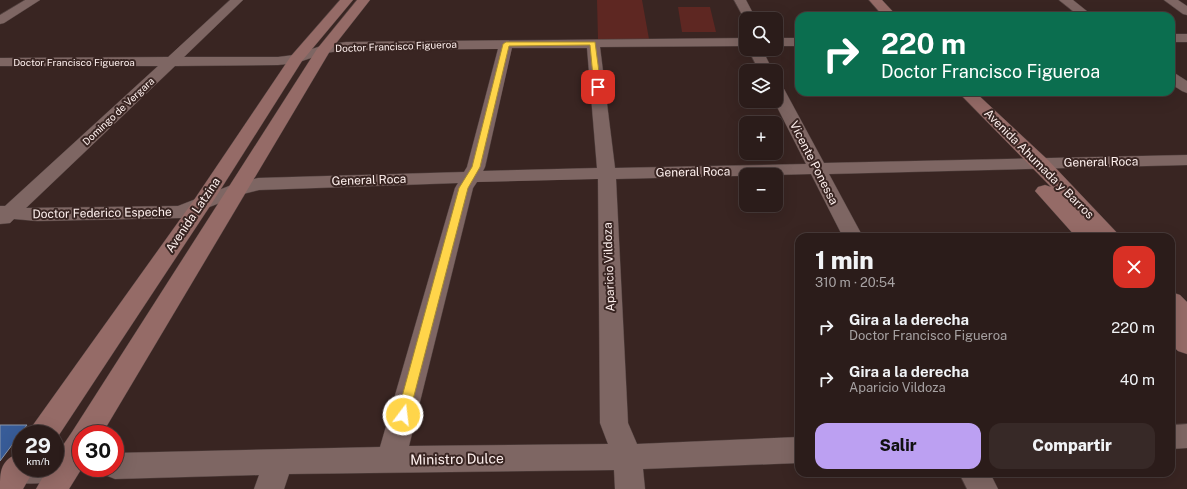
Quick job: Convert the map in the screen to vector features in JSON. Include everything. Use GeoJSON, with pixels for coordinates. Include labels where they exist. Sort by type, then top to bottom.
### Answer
{"type":"FeatureCollection","features":[{"type":"Feature","properties":{"kind":"street"},"geometry":{"type":"LineString","coordinates":[[0,20],[34,0]]}},
{"type":"Feature","properties":{"kind":"street","name":"Domingo de Vergara"},"geometry":{"type":"LineString","coordinates":[[3,216],[237,0]]}},
{"type":"Feature","properties":{"kind":"street","name":"Avenida Latzina"},"geometry":{"type":"LineString","coordinates":[[49,425],[202,203],[296,59],[347,0]]}},
{"type":"Feature","properties":{"kind":"street","name":"Avenida Latzina"},"geometry":{"type":"LineString","coordinates":[[92,425],[324,49],[364,0]]}},
{"type":"Feature","properties":{"kind":"street"},"geometry":{"type":"LineString","coordinates":[[740,0],[746,12]]}},
{"type":"Feature","properties":{"kind":"street"},"geometry":{"type":"LineString","coordinates":[[862,0],[873,12]]}},
{"type":"Feature","properties":{"kind":"street"},"geometry":{"type":"LineString","coordinates":[[875,0],[886,12]]}},
{"type":"Feature","properties":{"kind":"street"},"geometry":{"type":"LineString","coordinates":[[1065,0],[1082,12]]}},
{"type":"Feature","properties":{"kind":"street"},"geometry":{"type":"LineString","coordinates":[[1170,0],[1187,11]]}},
{"type":"Feature","properties":{"kind":"street"},"geometry":{"type":"LineString","coordinates":[[1175,38],[1187,38]]}},
{"type":"Feature","properties":{"kind":"street","name":"Doctor Francisco Figueroa"},"geometry":{"type":"LineString","coordinates":[[0,62],[278,62],[296,59],[324,49],[346,46],[739,42]]}},
{"type":"Feature","properties":{"kind":"street"},"geometry":{"type":"LineString","coordinates":[[783,42],[795,42]]}},
{"type":"Feature","properties":{"kind":"street","name":"Aparicio Vildoza"},"geometry":{"type":"LineString","coordinates":[[593,43],[607,174],[614,423],[628,457],[630,489]]}},
{"type":"Feature","properties":{"kind":"street"},"geometry":{"type":"LineString","coordinates":[[391,460],[464,188],[476,167],[506,44]]}},
{"type":"Feature","properties":{"kind":"street"},"geometry":{"type":"LineString","coordinates":[[1175,80],[1187,88]]}},
{"type":"Feature","properties":{"kind":"street","name":"Avenida Ahumada y Barros"},"geometry":{"type":"LineString","coordinates":[[954,96],[1084,233]]}},
{"type":"Feature","properties":{"kind":"street","name":"Avenida Ahumada y Barros"},"geometry":{"type":"LineString","coordinates":[[970,96],[1041,164],[1106,233]]}},
{"type":"Feature","properties":{"kind":"street","name":"Vicente Ponessa"},"geometry":{"type":"LineString","coordinates":[[783,102],[851,233]]}},
{"type":"Feature","properties":{"kind":"street","name":"General Roca"},"geometry":{"type":"LineString","coordinates":[[202,203],[236,190],[258,184],[470,177],[1187,160]]}},
{"type":"Feature","properties":{"kind":"street","name":"Doctor Federico Espeche"},"geometry":{"type":"LineString","coordinates":[[3,216],[181,212],[202,203]]}},
{"type":"Feature","properties":{"kind":"street"},"geometry":{"type":"LineString","coordinates":[[1175,305],[1187,318]]}},
{"type":"Feature","properties":{"kind":"street"},"geometry":{"type":"LineString","coordinates":[[1175,331],[1187,344]]}},
{"type":"Feature","properties":{"kind":"street"},"geometry":{"type":"LineString","coordinates":[[1175,437],[1187,436]]}},
{"type":"Feature","properties":{"kind":"street","name":"Ministro Dulce"},"geometry":{"type":"LineString","coordinates":[[124,466],[279,461],[628,457],[795,450]]}},
{"type":"Feature","properties":{"kind":"street"},"geometry":{"type":"LineString","coordinates":[[64,468],[72,456]]}},
{"type":"Feature","properties":{"kind":"street"},"geometry":{"type":"LineString","coordinates":[[269,489],[279,461]]}},
{"type":"Feature","properties":{"kind":"street"},"geometry":{"type":"LineString","coordinates":[[976,477],[983,489]]}},
{"type":"Feature","properties":{"kind":"shaded area"},"geometry":{"type":"Polygon","coordinates":[[[597,0],[642,0],[649,39],[598,39],[597,0]]]}},
{"type":"Feature","properties":{"kind":"shaded area"},"geometry":{"type":"Polygon","coordinates":[[[678,7],[710,7],[716,32],[682,32],[678,7]]]}},
{"type":"Feature","properties":{"kind":"building"},"geometry":{"type":"Polygon","coordinates":[[[0,425],[12,425],[12,445],[0,461],[0,425]]]}},
{"type":"Feature","properties":{"kind":"route"},"geometry":{"type":"LineString","coordinates":[[403,415],[464,188],[476,167],[506,44],[593,43],[598,87]]}}]}
